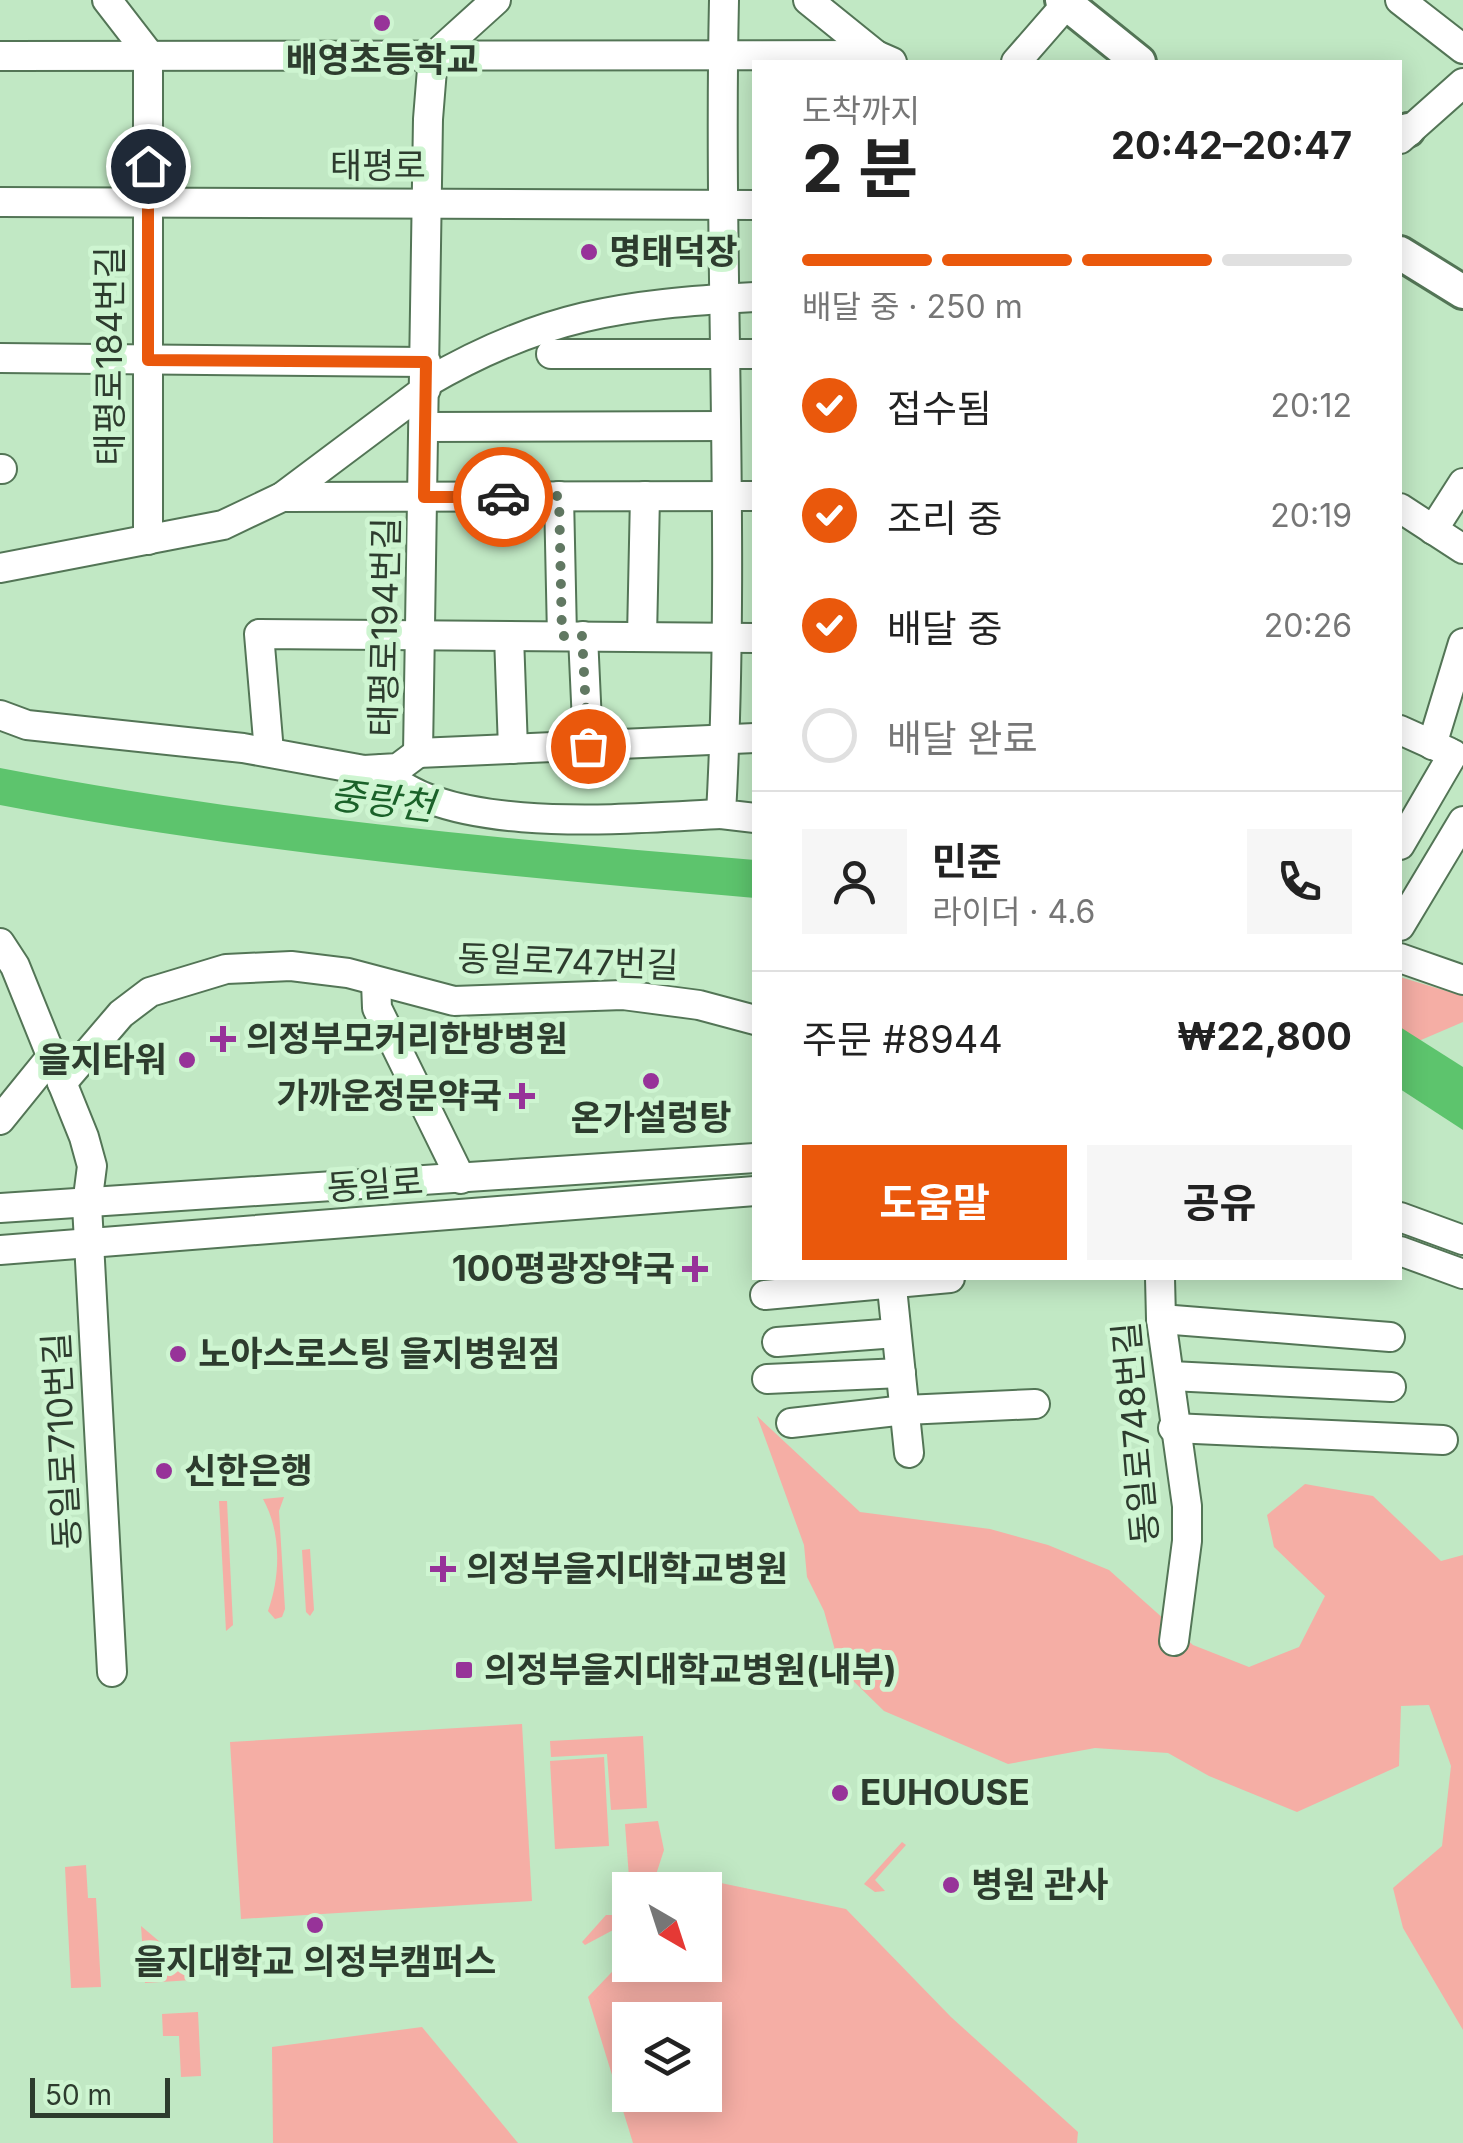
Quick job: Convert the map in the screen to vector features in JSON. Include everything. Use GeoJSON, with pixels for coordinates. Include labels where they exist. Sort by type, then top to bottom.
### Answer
{"type":"FeatureCollection","features":[{"type":"Feature","properties":{"kind":"main road"},"geometry":{"type":"LineString","coordinates":[[1066,1],[1133,59]]}},
{"type":"Feature","properties":{"kind":"main road"},"geometry":{"type":"LineString","coordinates":[[1402,254],[1463,292]]}},
{"type":"Feature","properties":{"kind":"street"},"geometry":{"type":"LineString","coordinates":[[107,0],[148,53]]}},
{"type":"Feature","properties":{"kind":"street"},"geometry":{"type":"LineString","coordinates":[[433,57],[496,0]]}},
{"type":"Feature","properties":{"kind":"street"},"geometry":{"type":"LineString","coordinates":[[722,814],[726,739],[742,638],[724,496],[724,0]]}},
{"type":"Feature","properties":{"kind":"street"},"geometry":{"type":"LineString","coordinates":[[808,0],[884,59]]}},
{"type":"Feature","properties":{"kind":"street"},"geometry":{"type":"LineString","coordinates":[[1400,0],[1463,49]]}},
{"type":"Feature","properties":{"kind":"street"},"geometry":{"type":"LineString","coordinates":[[1018,60],[1066,1]]}},
{"type":"Feature","properties":{"kind":"street"},"geometry":{"type":"LineString","coordinates":[[0,56],[148,53],[884,59]]}},
{"type":"Feature","properties":{"kind":"street","name":"태평로184번길"},"geometry":{"type":"LineString","coordinates":[[148,53],[148,540]]}},
{"type":"Feature","properties":{"kind":"street","name":"태평로194번길"},"geometry":{"type":"LineString","coordinates":[[433,57],[428,119],[430,204],[418,754],[752,738]]}},
{"type":"Feature","properties":{"kind":"street"},"geometry":{"type":"LineString","coordinates":[[1403,134],[1463,84]]}},
{"type":"Feature","properties":{"kind":"street","name":"태평로"},"geometry":{"type":"LineString","coordinates":[[0,202],[752,206]]}},
{"type":"Feature","properties":{"kind":"street"},"geometry":{"type":"LineString","coordinates":[[0,568],[223,526],[282,497],[426,378],[584,314],[752,296]]}},
{"type":"Feature","properties":{"kind":"street"},"geometry":{"type":"LineString","coordinates":[[551,354],[752,354]]}},
{"type":"Feature","properties":{"kind":"street"},"geometry":{"type":"LineString","coordinates":[[0,358],[148,360],[426,378]]}},
{"type":"Feature","properties":{"kind":"street"},"geometry":{"type":"LineString","coordinates":[[425,426],[725,426]]}},
{"type":"Feature","properties":{"kind":"street"},"geometry":{"type":"LineString","coordinates":[[1433,530],[1463,483]]}},
{"type":"Feature","properties":{"kind":"street"},"geometry":{"type":"LineString","coordinates":[[559,496],[572,636],[588,746]]}},
{"type":"Feature","properties":{"kind":"street"},"geometry":{"type":"LineString","coordinates":[[642,637],[645,496]]}},
{"type":"Feature","properties":{"kind":"street","name":"태평로194번길"},"geometry":{"type":"LineString","coordinates":[[282,497],[752,496]]}},
{"type":"Feature","properties":{"kind":"street"},"geometry":{"type":"LineString","coordinates":[[1402,509],[1463,549]]}},
{"type":"Feature","properties":{"kind":"street"},"geometry":{"type":"LineString","coordinates":[[268,752],[259,634],[742,638]]}},
{"type":"Feature","properties":{"kind":"street"},"geometry":{"type":"LineString","coordinates":[[509,636],[513,749]]}},
{"type":"Feature","properties":{"kind":"street"},"geometry":{"type":"LineString","coordinates":[[1402,841],[1449,753],[1463,643]]}},
{"type":"Feature","properties":{"kind":"street"},"geometry":{"type":"LineString","coordinates":[[0,715],[27,724],[268,752],[364,770],[398,768],[418,754]]}},
{"type":"Feature","properties":{"kind":"street"},"geometry":{"type":"LineString","coordinates":[[1402,731],[1449,753]]}},
{"type":"Feature","properties":{"kind":"street"},"geometry":{"type":"LineString","coordinates":[[382,769],[414,796],[514,817],[722,814],[752,818]]}},
{"type":"Feature","properties":{"kind":"street"},"geometry":{"type":"LineString","coordinates":[[1402,923],[1463,821]]}},
{"type":"Feature","properties":{"kind":"street","name":"동일로710번길"},"geometry":{"type":"LineString","coordinates":[[0,943],[15,966],[92,1166],[87,1205],[112,1672]]}},
{"type":"Feature","properties":{"kind":"street"},"geometry":{"type":"LineString","coordinates":[[1402,959],[1463,980]]}},
{"type":"Feature","properties":{"kind":"street","name":"동일로747번길"},"geometry":{"type":"LineString","coordinates":[[62,1084],[121,1014],[150,992],[185,978],[226,969],[291,966],[454,1001],[623,995],[699,1004],[752,1019]]}},
{"type":"Feature","properties":{"kind":"street"},"geometry":{"type":"LineString","coordinates":[[376,982],[377,1008],[461,1179]]}},
{"type":"Feature","properties":{"kind":"street"},"geometry":{"type":"LineString","coordinates":[[0,1120],[52,1057]]}},
{"type":"Feature","properties":{"kind":"street","name":"동일로"},"geometry":{"type":"LineString","coordinates":[[0,1208],[752,1158]]}},
{"type":"Feature","properties":{"kind":"street","name":"동일로"},"geometry":{"type":"LineString","coordinates":[[0,1250],[752,1191]]}},
{"type":"Feature","properties":{"kind":"street"},"geometry":{"type":"LineString","coordinates":[[1402,1218],[1463,1240]]}},
{"type":"Feature","properties":{"kind":"street"},"geometry":{"type":"LineString","coordinates":[[1402,1252],[1463,1274]]}},
{"type":"Feature","properties":{"kind":"street"},"geometry":{"type":"LineString","coordinates":[[765,1295],[891,1280],[909,1452]]}},
{"type":"Feature","properties":{"kind":"street","name":"동일로748번길"},"geometry":{"type":"LineString","coordinates":[[1160,1280],[1160,1319],[1172,1376],[1173,1428],[1187,1524],[1174,1640]]}},
{"type":"Feature","properties":{"kind":"street"},"geometry":{"type":"LineString","coordinates":[[1160,1319],[1390,1337]]}},
{"type":"Feature","properties":{"kind":"street"},"geometry":{"type":"LineString","coordinates":[[777,1342],[896,1333]]}},
{"type":"Feature","properties":{"kind":"street"},"geometry":{"type":"LineString","coordinates":[[768,1378],[901,1374]]}},
{"type":"Feature","properties":{"kind":"street"},"geometry":{"type":"LineString","coordinates":[[1172,1376],[1391,1388]]}},
{"type":"Feature","properties":{"kind":"street"},"geometry":{"type":"LineString","coordinates":[[791,1423],[905,1410],[1035,1404]]}},
{"type":"Feature","properties":{"kind":"street"},"geometry":{"type":"LineString","coordinates":[[1173,1428],[1443,1440]]}},
{"type":"Feature","properties":{"kind":"shaded area","name":"중랑천"},"geometry":{"type":"Polygon","coordinates":[[[0,768],[282,813],[752,860],[752,898],[282,850],[0,805],[0,768]]]}},
{"type":"Feature","properties":{"kind":"shaded area"},"geometry":{"type":"Polygon","coordinates":[[[1402,978],[1463,996],[1463,1022],[1402,1048],[1402,978]]]}},
{"type":"Feature","properties":{"kind":"shaded area"},"geometry":{"type":"Polygon","coordinates":[[[1402,1028],[1463,1067],[1463,1130],[1402,1090],[1402,1028]]]}},
{"type":"Feature","properties":{"kind":"shaded area"},"geometry":{"type":"Polygon","coordinates":[[[757,1416],[860,1512],[990,1529],[1048,1545],[1109,1570],[1193,1645],[1249,1667],[1299,1647],[1325,1596],[1274,1547],[1267,1515],[1305,1484],[1373,1496],[1441,1561],[1463,1555],[1463,2030],[1403,1928],[1393,1888],[1442,1846],[1451,1766],[1429,1705],[1401,1706],[1399,1766],[1297,1812],[1209,1776],[1168,1753],[1095,1748],[1008,1764],[884,1711],[840,1668],[824,1611],[807,1577],[804,1545],[757,1416]]]}},
{"type":"Feature","properties":{"kind":"shaded area"},"geometry":{"type":"Polygon","coordinates":[[[284,1497],[279,1511],[285,1609],[282,1617],[275,1619],[268,1611],[277,1568],[276,1539],[263,1499],[284,1497]]]}},
{"type":"Feature","properties":{"kind":"shaded area"},"geometry":{"type":"Polygon","coordinates":[[[219,1501],[227,1501],[233,1625],[226,1631],[219,1501]]]}},
{"type":"Feature","properties":{"kind":"shaded area"},"geometry":{"type":"Polygon","coordinates":[[[310,1549],[314,1610],[310,1616],[306,1612],[302,1550],[310,1549]]]}},
{"type":"Feature","properties":{"kind":"shaded area"},"geometry":{"type":"Polygon","coordinates":[[[522,1724],[532,1901],[241,1919],[230,1742],[522,1724]]]}},
{"type":"Feature","properties":{"kind":"shaded area"},"geometry":{"type":"Polygon","coordinates":[[[643,1736],[647,1808],[611,1810],[607,1754],[551,1757],[550,1741],[643,1736]]]}},
{"type":"Feature","properties":{"kind":"shaded area"},"geometry":{"type":"Polygon","coordinates":[[[604,1757],[609,1846],[555,1849],[550,1761],[604,1757]]]}},
{"type":"Feature","properties":{"kind":"shaded area"},"geometry":{"type":"Polygon","coordinates":[[[658,1821],[664,1850],[657,1872],[629,1872],[625,1824],[658,1821]]]}},
{"type":"Feature","properties":{"kind":"shaded area"},"geometry":{"type":"Polygon","coordinates":[[[902,1842],[906,1845],[875,1880],[885,1891],[875,1892],[864,1884],[902,1842]]]}},
{"type":"Feature","properties":{"kind":"shaded area"},"geometry":{"type":"Polygon","coordinates":[[[86,1865],[88,1898],[96,1898],[101,1987],[71,1988],[65,1867],[86,1865]]]}},
{"type":"Feature","properties":{"kind":"shaded area"},"geometry":{"type":"Polygon","coordinates":[[[722,1883],[846,1909],[951,2017],[1078,2132],[1077,2143],[633,2143],[623,2112],[722,2112],[722,2002],[612,2002],[612,2075],[588,1997],[612,1972],[612,1982],[722,1982],[722,1883]]]}},
{"type":"Feature","properties":{"kind":"shaded area"},"geometry":{"type":"Polygon","coordinates":[[[606,1915],[612,1915],[612,1931],[585,1945],[582,1942],[606,1915]]]}},
{"type":"Feature","properties":{"kind":"shaded area"},"geometry":{"type":"Polygon","coordinates":[[[141,1926],[192,1969],[192,1980],[145,1983],[141,1926]]]}},
{"type":"Feature","properties":{"kind":"shaded area"},"geometry":{"type":"Polygon","coordinates":[[[198,2012],[201,2076],[181,2077],[179,2036],[163,2036],[162,2014],[198,2012]]]}},
{"type":"Feature","properties":{"kind":"shaded area"},"geometry":{"type":"Polygon","coordinates":[[[422,2027],[518,2143],[273,2143],[272,2047],[422,2027]]]}},
{"type":"Feature","properties":{"kind":"way so far"},"geometry":{"type":"LineString","coordinates":[[503,497],[559,496],[562,636],[582,636],[588,746]]}},
{"type":"Feature","properties":{"kind":"place","name":"배영초등학교"},"geometry":{"type":"Point","coordinates":[382,23]}},
{"type":"Feature","properties":{"kind":"place","name":"명태덕장"},"geometry":{"type":"Point","coordinates":[589,252]}},
{"type":"Feature","properties":{"kind":"place","name":"의정부모커리한방병원"},"geometry":{"type":"Point","coordinates":[223,1039]}},
{"type":"Feature","properties":{"kind":"place","name":"을지타워"},"geometry":{"type":"Point","coordinates":[187,1060]}},
{"type":"Feature","properties":{"kind":"place","name":"온가설렁탕"},"geometry":{"type":"Point","coordinates":[651,1081]}},
{"type":"Feature","properties":{"kind":"place","name":"가까운정문약국"},"geometry":{"type":"Point","coordinates":[522,1096]}},
{"type":"Feature","properties":{"kind":"place","name":"100평광장약국"},"geometry":{"type":"Point","coordinates":[695,1269]}},
{"type":"Feature","properties":{"kind":"place","name":"노아스로스팅 을지병원점"},"geometry":{"type":"Point","coordinates":[178,1354]}},
{"type":"Feature","properties":{"kind":"place","name":"신한은행"},"geometry":{"type":"Point","coordinates":[164,1471]}},
{"type":"Feature","properties":{"kind":"place","name":"의정부을지대학교병원"},"geometry":{"type":"Point","coordinates":[443,1569]}},
{"type":"Feature","properties":{"kind":"place","name":"의정부을지대학교병원(내부)"},"geometry":{"type":"Point","coordinates":[464,1670]}},
{"type":"Feature","properties":{"kind":"place","name":"EUHOUSE"},"geometry":{"type":"Point","coordinates":[840,1793]}},
{"type":"Feature","properties":{"kind":"place","name":"병원 관사"},"geometry":{"type":"Point","coordinates":[951,1885]}},
{"type":"Feature","properties":{"kind":"place","name":"을지대학교 의정부캠퍼스"},"geometry":{"type":"Point","coordinates":[315,1925]}},
{"type":"Feature","properties":{"kind":"route"},"geometry":{"type":"LineString","coordinates":[[148,166],[148,360],[426,362],[424,497],[503,497]]}}]}
